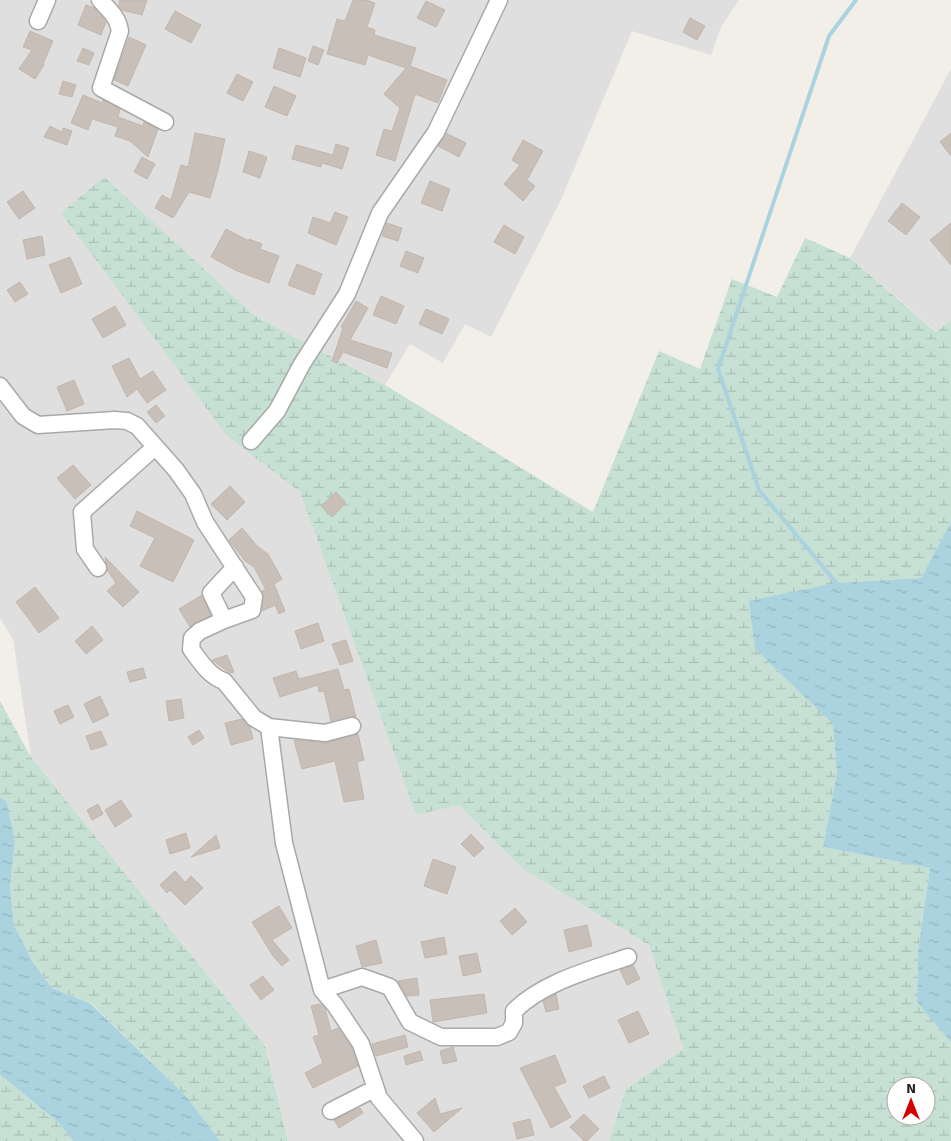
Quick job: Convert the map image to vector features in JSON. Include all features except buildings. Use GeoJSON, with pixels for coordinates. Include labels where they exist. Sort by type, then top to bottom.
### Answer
{"type":"FeatureCollection","features":[{"type":"Feature","properties":{"kind":"street"},"geometry":{"type":"LineString","coordinates":[[38,21],[47,0]]}},
{"type":"Feature","properties":{"kind":"street"},"geometry":{"type":"LineString","coordinates":[[100,0],[119,23],[120,31],[101,88],[165,122]]}},
{"type":"Feature","properties":{"kind":"street"},"geometry":{"type":"LineString","coordinates":[[250,441],[277,411],[302,364],[347,294],[380,213],[436,132],[499,0]]}},
{"type":"Feature","properties":{"kind":"street"},"geometry":{"type":"LineString","coordinates":[[0,386],[23,416],[38,425],[127,421],[137,426],[176,470],[193,494],[205,522],[254,597],[252,610],[200,630],[192,638],[191,649],[202,664],[218,679],[224,681],[254,718],[270,726],[325,733],[352,726]]}},
{"type":"Feature","properties":{"kind":"street"},"geometry":{"type":"LineString","coordinates":[[98,568],[85,549],[82,512],[155,448]]}},
{"type":"Feature","properties":{"kind":"street"},"geometry":{"type":"LineString","coordinates":[[224,620],[211,593],[235,567]]}},
{"type":"Feature","properties":{"kind":"street"},"geometry":{"type":"LineString","coordinates":[[270,726],[284,843],[322,990],[336,1005],[361,1044],[368,1062],[374,1089],[399,1124],[415,1141]]}},
{"type":"Feature","properties":{"kind":"street"},"geometry":{"type":"LineString","coordinates":[[322,990],[362,977],[390,987],[410,1022],[441,1037],[497,1037],[509,1032],[514,1022],[514,1011],[525,1000],[570,977],[628,957]]}},
{"type":"Feature","properties":{"kind":"street"},"geometry":{"type":"LineString","coordinates":[[330,1111],[374,1089]]}},
{"type":"Feature","properties":{"kind":"shaded area"},"geometry":{"type":"Polygon","coordinates":[[[0,0],[739,0],[721,27],[711,55],[632,31],[560,202],[491,337],[465,324],[443,363],[410,344],[385,385],[255,316],[104,178],[227,436],[300,492],[416,815],[459,804],[524,870],[649,945],[683,1049],[626,1089],[609,1141],[288,1141],[265,1046],[31,757],[13,639],[0,618],[0,0]]]}},
{"type":"Feature","properties":{"kind":"shaded area"},"geometry":{"type":"Polygon","coordinates":[[[951,69],[951,320],[937,332],[850,258],[951,69]]]}},
{"type":"Feature","properties":{"kind":"green space"},"geometry":{"type":"Polygon","coordinates":[[[104,177],[255,316],[385,385],[593,512],[659,351],[700,369],[732,279],[777,297],[805,238],[850,258],[936,332],[951,320],[951,522],[921,578],[836,583],[755,649],[833,723],[837,773],[823,847],[930,868],[918,950],[917,1002],[951,1041],[951,1141],[609,1141],[626,1089],[683,1049],[649,945],[524,870],[459,805],[416,815],[300,492],[227,436],[61,213],[104,177]]]}},
{"type":"Feature","properties":{"kind":"green space"},"geometry":{"type":"Polygon","coordinates":[[[0,701],[31,757],[265,1046],[288,1141],[220,1141],[186,1096],[91,1003],[52,988],[34,964],[14,925],[10,887],[15,841],[7,802],[0,797],[0,701]]]}},
{"type":"Feature","properties":{"kind":"green space"},"geometry":{"type":"Polygon","coordinates":[[[0,1075],[57,1121],[73,1141],[0,1141],[0,1075]]]}},
{"type":"Feature","properties":{"kind":"water"},"geometry":{"type":"Polygon","coordinates":[[[951,522],[950,1041],[917,1002],[918,950],[930,868],[823,847],[837,773],[833,724],[755,649],[749,601],[836,583],[921,578],[951,522]]]}},
{"type":"Feature","properties":{"kind":"water"},"geometry":{"type":"Polygon","coordinates":[[[0,797],[7,802],[15,841],[10,887],[14,925],[34,964],[52,988],[90,1003],[186,1096],[220,1141],[73,1141],[57,1121],[0,1075],[0,797]]]}},
{"type":"Feature","properties":{"kind":"waterway"},"geometry":{"type":"LineString","coordinates":[[838,585],[759,490],[718,369],[829,36],[856,0]]}}]}
